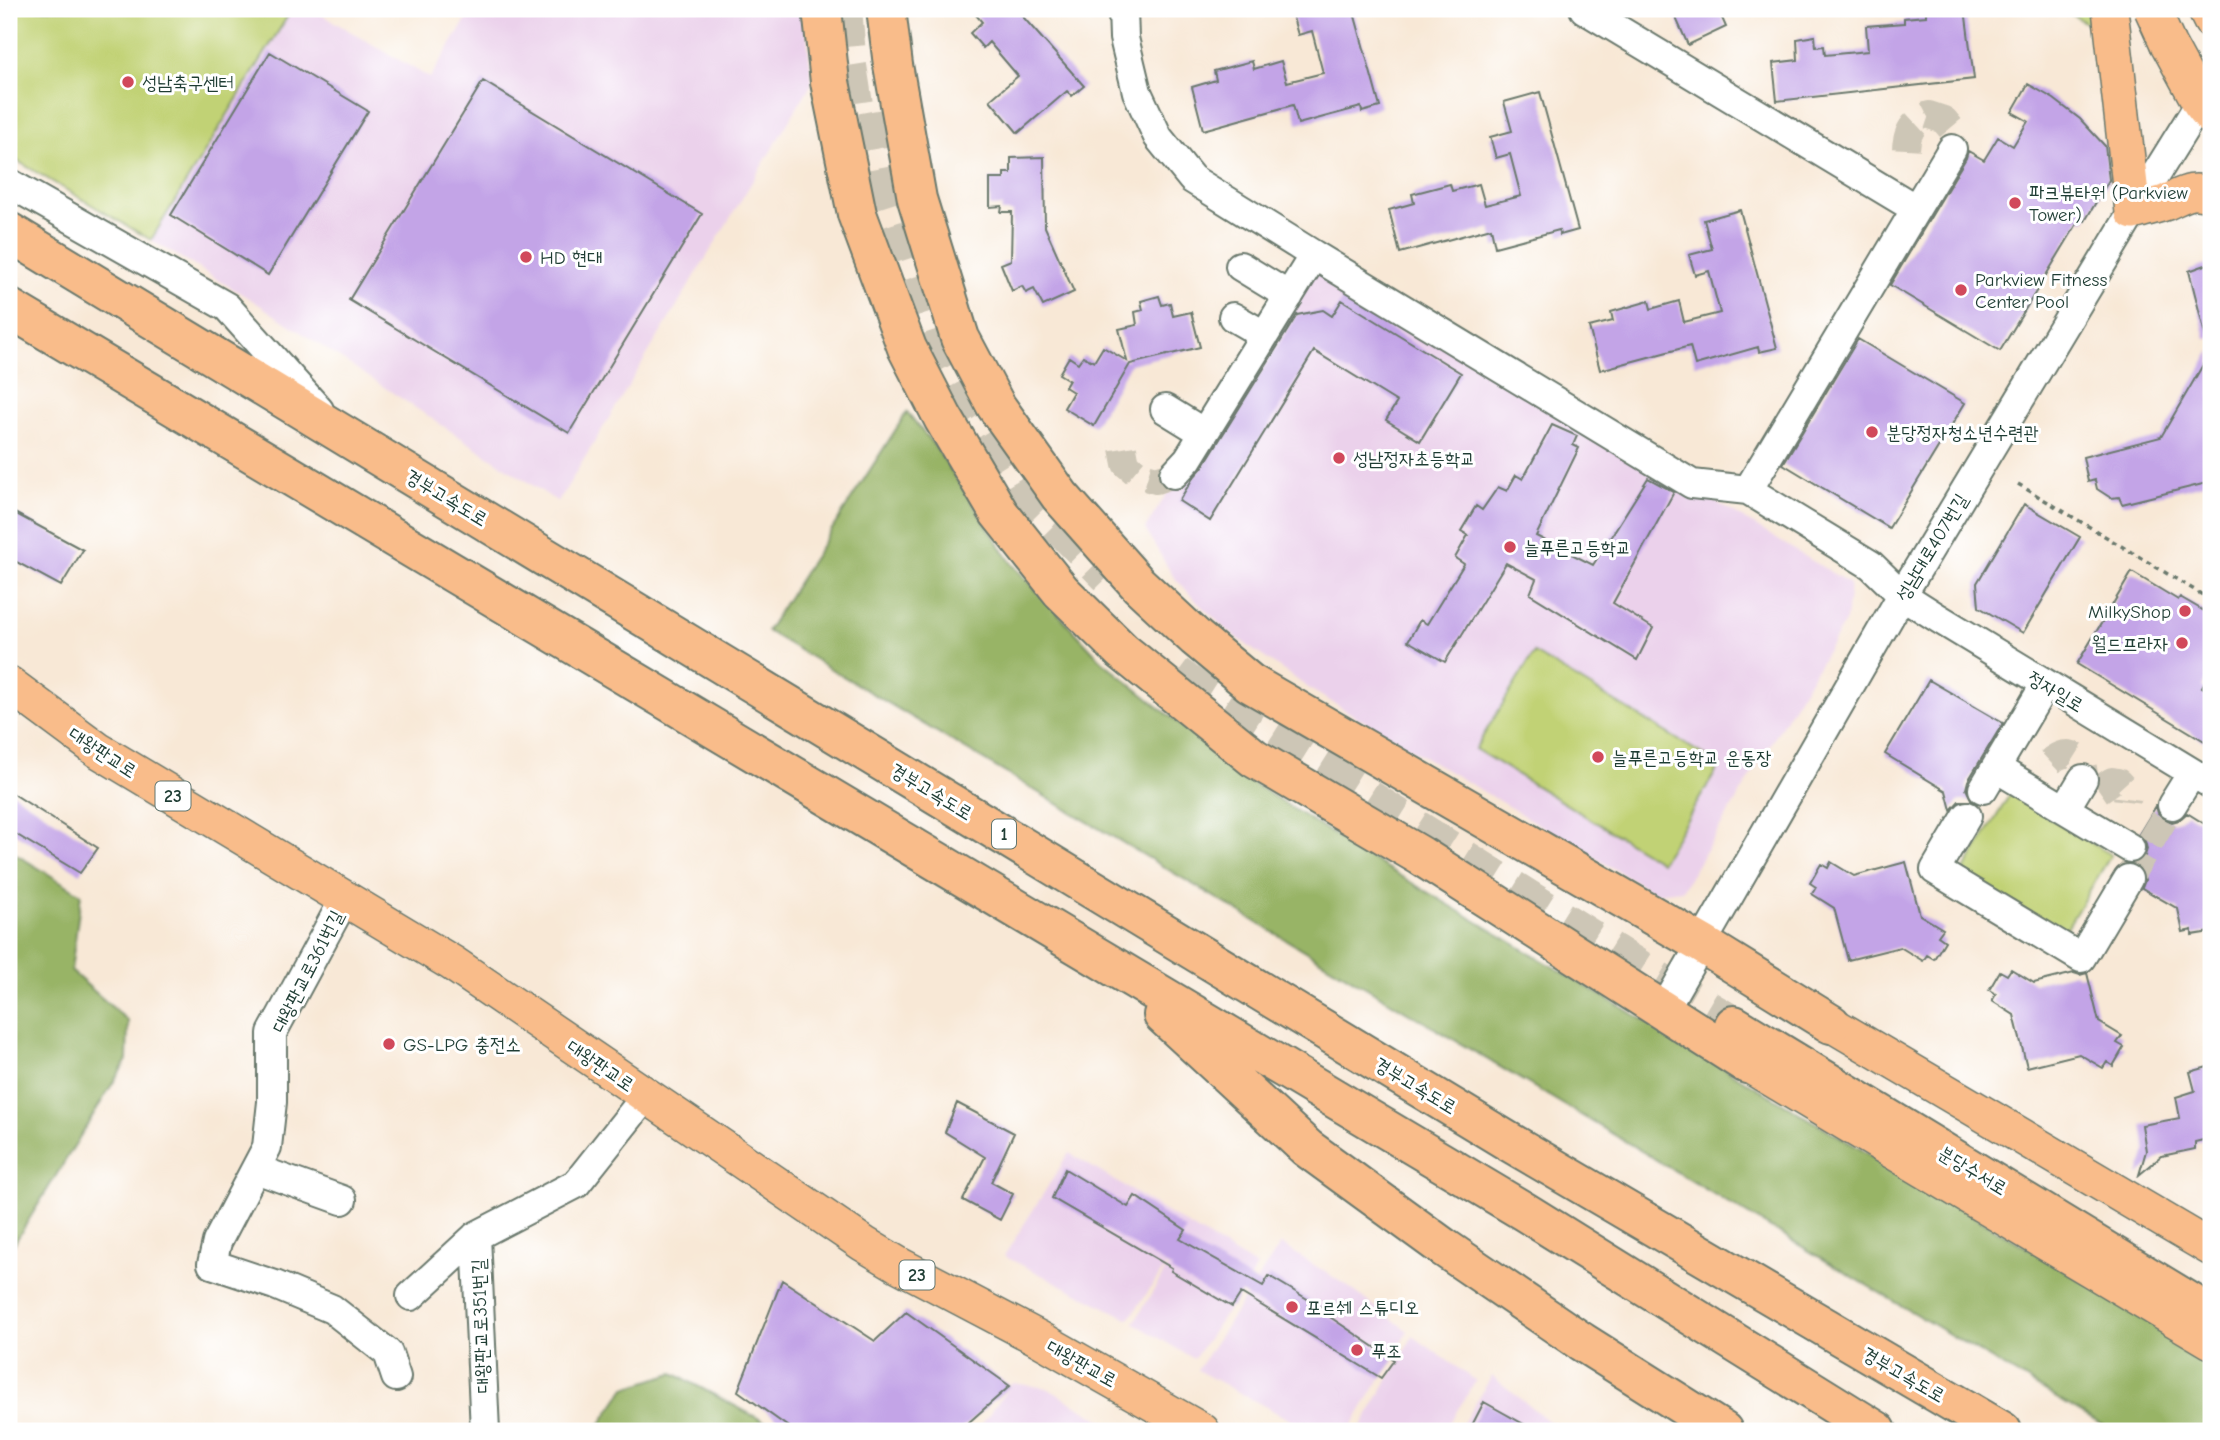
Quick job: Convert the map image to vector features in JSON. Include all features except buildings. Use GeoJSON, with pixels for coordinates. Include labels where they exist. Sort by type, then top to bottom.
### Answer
{"type":"FeatureCollection","features":[{"type":"Feature","properties":{"kind":"highway"},"geometry":{"type":"LineString","coordinates":[[822,9],[830,82],[857,214],[907,348],[943,418],[999,513],[1061,591],[1122,651],[1254,758],[1420,856],[1747,1064]]}},
{"type":"Feature","properties":{"kind":"highway"},"geometry":{"type":"LineString","coordinates":[[886,9],[893,65],[917,199],[960,338],[996,407],[1060,496],[1139,585],[1250,683],[1702,944],[1831,1024]]}},
{"type":"Feature","properties":{"kind":"highway","name":"경부고속도로"},"geometry":{"type":"LineString","coordinates":[[9,232],[1494,1132],[2002,1431]]}},
{"type":"Feature","properties":{"kind":"highway"},"geometry":{"type":"LineString","coordinates":[[9,308],[1525,1212],[1877,1431]]}},
{"type":"Feature","properties":{"kind":"highway"},"geometry":{"type":"LineString","coordinates":[[1108,964],[1307,1148],[1443,1247],[1571,1334],[1724,1431]]}},
{"type":"Feature","properties":{"kind":"highway","name":"분당수서로"},"geometry":{"type":"LineString","coordinates":[[2211,1285],[1739,1015],[2211,1315]]}},
{"type":"Feature","properties":{"kind":"main road"},"geometry":{"type":"LineString","coordinates":[[2110,9],[2133,212],[2166,202],[2184,192],[2211,195]]}},
{"type":"Feature","properties":{"kind":"main road"},"geometry":{"type":"LineString","coordinates":[[2152,9],[2168,44],[2207,104]]}},
{"type":"Feature","properties":{"kind":"main road"},"geometry":{"type":"LineString","coordinates":[[2205,9],[2211,21]]}},
{"type":"Feature","properties":{"kind":"main road","name":"대왕판교로"},"geometry":{"type":"LineString","coordinates":[[9,684],[98,750],[452,963],[876,1251],[1038,1338],[1202,1431]]}},
{"type":"Feature","properties":{"kind":"main road"},"geometry":{"type":"LineString","coordinates":[[1831,1024],[2211,1248]]}},
{"type":"Feature","properties":{"kind":"main road"},"geometry":{"type":"LineString","coordinates":[[1747,1064],[2211,1341]]}},
{"type":"Feature","properties":{"kind":"street"},"geometry":{"type":"LineString","coordinates":[[1123,9],[1124,38],[1137,92],[1158,137],[1192,179],[1692,484],[1748,490],[1952,149]]}},
{"type":"Feature","properties":{"kind":"street"},"geometry":{"type":"LineString","coordinates":[[1584,9],[1916,209]]}},
{"type":"Feature","properties":{"kind":"street","name":"성남대로407번길"},"geometry":{"type":"LineString","coordinates":[[1663,1011],[1902,594],[2133,212],[2207,104]]}},
{"type":"Feature","properties":{"kind":"street"},"geometry":{"type":"LineString","coordinates":[[9,183],[227,307],[338,430]]}},
{"type":"Feature","properties":{"kind":"street"},"geometry":{"type":"LineString","coordinates":[[1174,474],[1188,459],[1314,255]]}},
{"type":"Feature","properties":{"kind":"street"},"geometry":{"type":"LineString","coordinates":[[1240,266],[1289,296]]}},
{"type":"Feature","properties":{"kind":"street"},"geometry":{"type":"LineString","coordinates":[[1233,317],[1264,335]]}},
{"type":"Feature","properties":{"kind":"street"},"geometry":{"type":"LineString","coordinates":[[1165,409],[1204,433]]}},
{"type":"Feature","properties":{"kind":"street","name":"정자일로"},"geometry":{"type":"LineString","coordinates":[[1748,490],[1871,565],[1902,594],[2045,685],[2202,778]]}},
{"type":"Feature","properties":{"kind":"street"},"geometry":{"type":"LineString","coordinates":[[2045,685],[1990,779],[2073,814],[2130,848]]}},
{"type":"Feature","properties":{"kind":"street"},"geometry":{"type":"LineString","coordinates":[[2172,805],[2202,778]]}},
{"type":"Feature","properties":{"kind":"street"},"geometry":{"type":"LineString","coordinates":[[2073,814],[2091,784]]}},
{"type":"Feature","properties":{"kind":"street"},"geometry":{"type":"LineString","coordinates":[[1967,816],[1935,870],[2081,958],[2128,879]]}},
{"type":"Feature","properties":{"kind":"street","name":"대왕판교로361번길"},"geometry":{"type":"LineString","coordinates":[[345,898],[272,1033],[272,1102],[267,1147],[217,1242],[212,1264],[275,1285],[332,1309],[388,1353],[396,1377]]}},
{"type":"Feature","properties":{"kind":"street","name":"대왕판교로351번길"},"geometry":{"type":"LineString","coordinates":[[485,1431],[476,1236],[576,1184],[646,1096]]}},
{"type":"Feature","properties":{"kind":"street"},"geometry":{"type":"LineString","coordinates":[[256,1169],[342,1200]]}},
{"type":"Feature","properties":{"kind":"street"},"geometry":{"type":"LineString","coordinates":[[411,1296],[476,1236]]}},
{"type":"Feature","properties":{"kind":"path"},"geometry":{"type":"LineString","coordinates":[[2018,484],[2211,600]]}},
{"type":"Feature","properties":{"kind":"shaded area"},"geometry":{"type":"Polygon","coordinates":[[[292,9],[312,9],[430,78],[473,9],[804,9],[812,83],[558,502],[252,300],[151,240],[292,9]]]}},
{"type":"Feature","properties":{"kind":"shaded area"},"geometry":{"type":"Polygon","coordinates":[[[1314,255],[1850,584],[1846,620],[1682,890],[1655,893],[1313,691],[1226,629],[1195,600],[1173,576],[1145,529],[1314,255]]]}},
{"type":"Feature","properties":{"kind":"shaded area"},"geometry":{"type":"Polygon","coordinates":[[[1069,1153],[1257,1267],[1194,1359],[1134,1323],[1181,1245],[1129,1319],[1004,1256],[1069,1153]]]}},
{"type":"Feature","properties":{"kind":"shaded area"},"geometry":{"type":"Polygon","coordinates":[[[1281,1244],[1350,1288],[1408,1331],[1349,1431],[1311,1431],[1197,1370],[1281,1244]]]}},
{"type":"Feature","properties":{"kind":"shaded area"},"geometry":{"type":"Polygon","coordinates":[[[1413,1336],[1476,1381],[1444,1431],[1359,1431],[1413,1336]]]}},
{"type":"Feature","properties":{"kind":"shaded area"},"geometry":{"type":"Polygon","coordinates":[[[1492,1376],[1561,1431],[1458,1431],[1492,1376]]]}},
{"type":"Feature","properties":{"kind":"shaded area"},"geometry":{"type":"Polygon","coordinates":[[[1012,1383],[1047,1388],[1120,1431],[977,1431],[1012,1383]]]}},
{"type":"Feature","properties":{"kind":"green space","name":"성남축구센터"},"geometry":{"type":"Polygon","coordinates":[[[9,9],[292,9],[151,240],[9,156],[9,9]]]}},
{"type":"Feature","properties":{"kind":"green space"},"geometry":{"type":"Polygon","coordinates":[[[2063,9],[2097,9],[2101,32],[2063,9]]]}},
{"type":"Feature","properties":{"kind":"green space"},"geometry":{"type":"Polygon","coordinates":[[[907,412],[937,449],[1012,564],[1102,661],[1251,782],[1375,861],[2211,1357],[2211,1431],[2112,1431],[767,631],[907,412]]]}},
{"type":"Feature","properties":{"kind":"green space","name":"늘푸른고등학교 운동장"},"geometry":{"type":"Polygon","coordinates":[[[1534,653],[1720,765],[1661,862],[1475,749],[1534,653]]]}},
{"type":"Feature","properties":{"kind":"green space"},"geometry":{"type":"Polygon","coordinates":[[[2010,794],[2111,855],[2063,934],[1962,874],[2010,794]]]}},
{"type":"Feature","properties":{"kind":"green space"},"geometry":{"type":"Polygon","coordinates":[[[9,850],[81,894],[71,971],[128,1021],[127,1060],[9,1252],[9,850]]]}},
{"type":"Feature","properties":{"kind":"green space"},"geometry":{"type":"Polygon","coordinates":[[[673,1373],[782,1431],[596,1431],[625,1388],[673,1373]]]}},
{"type":"Feature","properties":{"kind":"tunnel"},"geometry":{"type":"LineString","coordinates":[[843,9],[848,66],[861,149]]}},
{"type":"Feature","properties":{"kind":"tunnel"},"geometry":{"type":"LineString","coordinates":[[877,110],[893,196],[938,334],[980,411],[1041,507],[1109,576]]}},
{"type":"Feature","properties":{"kind":"tunnel"},"geometry":{"type":"LineString","coordinates":[[1906,149],[1912,128],[1929,115],[1944,120],[1954,132],[1952,149]]}},
{"type":"Feature","properties":{"kind":"tunnel"},"geometry":{"type":"LineString","coordinates":[[1123,448],[1126,464],[1139,475],[1156,480],[1174,474]]}},
{"type":"Feature","properties":{"kind":"tunnel"},"geometry":{"type":"LineString","coordinates":[[1176,675],[1649,975],[1734,1025]]}},
{"type":"Feature","properties":{"kind":"tunnel"},"geometry":{"type":"LineString","coordinates":[[2050,762],[2063,754],[2075,756],[2082,765],[2083,779]]}},
{"type":"Feature","properties":{"kind":"tunnel"},"geometry":{"type":"LineString","coordinates":[[2099,790],[2112,781],[2118,782],[2128,793],[2127,801]]}},
{"type":"Feature","properties":{"kind":"tunnel"},"geometry":{"type":"LineString","coordinates":[[2128,879],[2172,805]]}},
{"type":"Feature","properties":{"kind":"place","name":"성남축구센터"},"geometry":{"type":"Point","coordinates":[128,82]}},
{"type":"Feature","properties":{"kind":"place","name":"파크뷰타워 (Parkview Tower)"},"geometry":{"type":"Point","coordinates":[2015,203]}},
{"type":"Feature","properties":{"kind":"place","name":"HD 현대"},"geometry":{"type":"Point","coordinates":[526,257]}},
{"type":"Feature","properties":{"kind":"place","name":"Parkview Fitness Center Pool"},"geometry":{"type":"Point","coordinates":[1961,290]}},
{"type":"Feature","properties":{"kind":"place","name":"분당정자청소년수련관"},"geometry":{"type":"Point","coordinates":[1872,432]}},
{"type":"Feature","properties":{"kind":"place","name":"성남정자초등학교"},"geometry":{"type":"Point","coordinates":[1339,458]}},
{"type":"Feature","properties":{"kind":"place","name":"늘푸른고등학교"},"geometry":{"type":"Point","coordinates":[1510,547]}},
{"type":"Feature","properties":{"kind":"place","name":"MilkyShop"},"geometry":{"type":"Point","coordinates":[2185,611]}},
{"type":"Feature","properties":{"kind":"place","name":"월드프라자"},"geometry":{"type":"Point","coordinates":[2182,643]}},
{"type":"Feature","properties":{"kind":"place","name":"늘푸른고등학교 운동장"},"geometry":{"type":"Point","coordinates":[1598,757]}},
{"type":"Feature","properties":{"kind":"place","name":"GS-LPG 충전소"},"geometry":{"type":"Point","coordinates":[389,1044]}},
{"type":"Feature","properties":{"kind":"place","name":"포르쉐 스튜디오"},"geometry":{"type":"Point","coordinates":[1292,1307]}},
{"type":"Feature","properties":{"kind":"place","name":"푸조"},"geometry":{"type":"Point","coordinates":[1357,1350]}}]}
